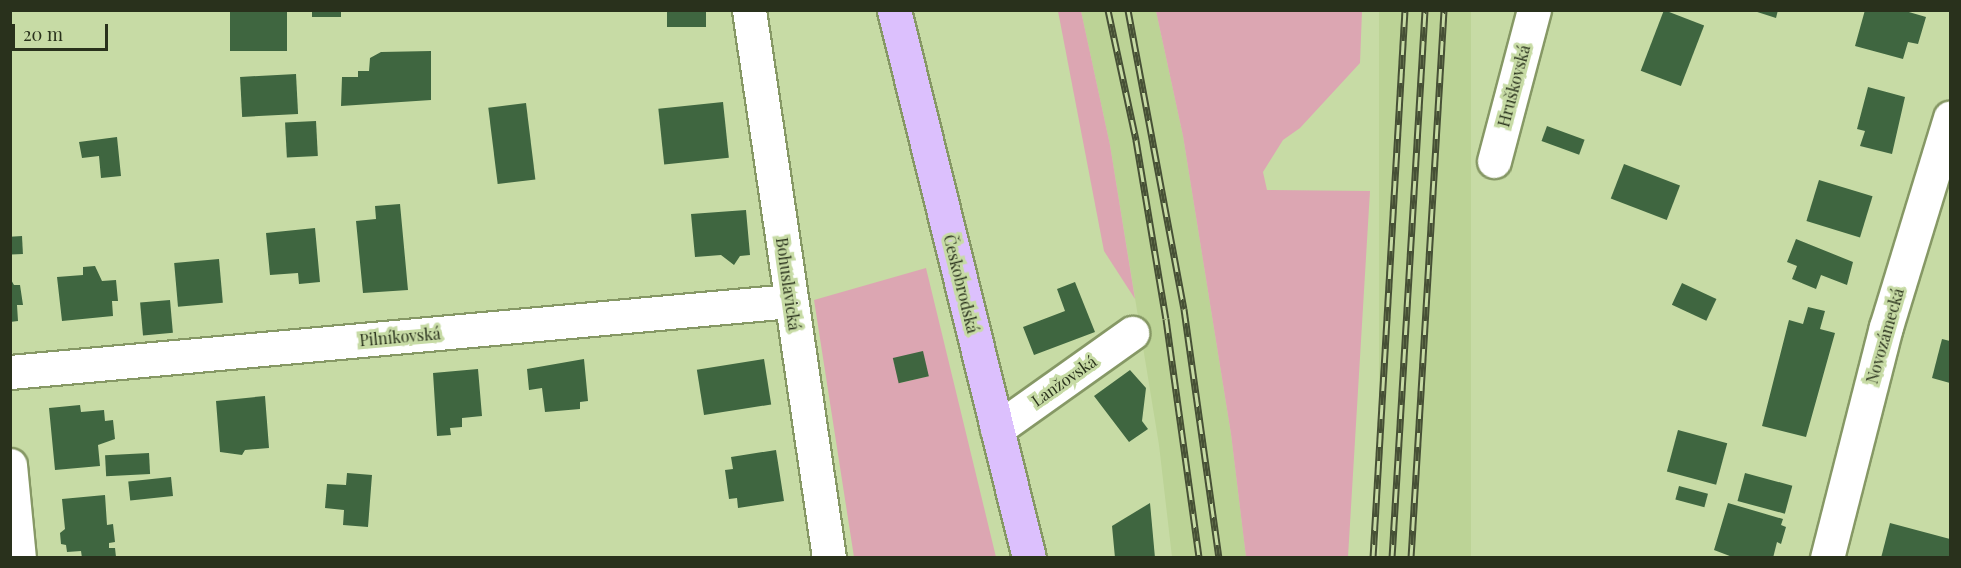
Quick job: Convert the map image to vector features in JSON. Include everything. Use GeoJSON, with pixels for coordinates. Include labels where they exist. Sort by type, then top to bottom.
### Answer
{"type":"FeatureCollection","features":[{"type":"Feature","properties":{"kind":"main road","name":"Českobrodská"},"geometry":{"type":"LineString","coordinates":[[894,10],[1029,558]]}},
{"type":"Feature","properties":{"kind":"street","name":"Bohuslavická"},"geometry":{"type":"LineString","coordinates":[[749,10],[829,558]]}},
{"type":"Feature","properties":{"kind":"street","name":"Hruškovská"},"geometry":{"type":"LineString","coordinates":[[1494,161],[1534,10]]}},
{"type":"Feature","properties":{"kind":"street","name":"Novozámecká"},"geometry":{"type":"LineString","coordinates":[[1827,558],[1886,327],[1950,117]]}},
{"type":"Feature","properties":{"kind":"street","name":"Pilníkovská"},"geometry":{"type":"LineString","coordinates":[[10,372],[790,301]]}},
{"type":"Feature","properties":{"kind":"street","name":"Lanžovská"},"geometry":{"type":"LineString","coordinates":[[997,429],[1132,333]]}},
{"type":"Feature","properties":{"kind":"street"},"geometry":{"type":"LineString","coordinates":[[10,465],[19,558]]}},
{"type":"Feature","properties":{"kind":"shaded area"},"geometry":{"type":"Polygon","coordinates":[[[1058,11],[1081,11],[1110,145],[1135,299],[1104,251],[1058,11]]]}},
{"type":"Feature","properties":{"kind":"shaded area"},"geometry":{"type":"Polygon","coordinates":[[[1081,11],[1156,11],[1183,136],[1231,434],[1246,557],[1172,557],[1159,445],[1110,145],[1081,11]]]}},
{"type":"Feature","properties":{"kind":"shaded area"},"geometry":{"type":"Polygon","coordinates":[[[1156,11],[1362,11],[1360,63],[1300,128],[1283,140],[1263,172],[1267,190],[1370,191],[1348,557],[1246,557],[1231,434],[1183,136],[1156,11]]]}},
{"type":"Feature","properties":{"kind":"shaded area"},"geometry":{"type":"Polygon","coordinates":[[[1379,11],[1471,11],[1471,558],[1379,558],[1379,11]]]}},
{"type":"Feature","properties":{"kind":"shaded area"},"geometry":{"type":"Polygon","coordinates":[[[926,268],[996,557],[854,557],[814,300],[926,268]],[[893,359],[900,383],[929,376],[893,359]]]}},
{"type":"Feature","properties":{"kind":"building"},"geometry":{"type":"Polygon","coordinates":[[[230,10],[287,10],[287,51],[230,51],[230,10]]]}},
{"type":"Feature","properties":{"kind":"building"},"geometry":{"type":"Polygon","coordinates":[[[312,10],[341,10],[341,17],[312,17],[312,10]]]}},
{"type":"Feature","properties":{"kind":"building"},"geometry":{"type":"Polygon","coordinates":[[[667,10],[706,10],[706,27],[667,27],[667,10]]]}},
{"type":"Feature","properties":{"kind":"building"},"geometry":{"type":"Polygon","coordinates":[[[1664,10],[1704,25],[1681,86],[1641,71],[1664,10]]]}},
{"type":"Feature","properties":{"kind":"building"},"geometry":{"type":"Polygon","coordinates":[[[1751,10],[1778,10],[1776,18],[1751,10]]]}},
{"type":"Feature","properties":{"kind":"building"},"geometry":{"type":"Polygon","coordinates":[[[1865,10],[1902,10],[1926,17],[1918,44],[1908,42],[1903,59],[1855,46],[1865,10]]]}},
{"type":"Feature","properties":{"kind":"building"},"geometry":{"type":"Polygon","coordinates":[[[431,51],[431,100],[341,106],[342,77],[358,77],[358,71],[369,71],[370,58],[381,52],[431,51]]]}},
{"type":"Feature","properties":{"kind":"building"},"geometry":{"type":"Polygon","coordinates":[[[296,74],[298,114],[242,117],[240,77],[296,74]]]}},
{"type":"Feature","properties":{"kind":"building"},"geometry":{"type":"Polygon","coordinates":[[[1868,87],[1905,97],[1892,154],[1860,146],[1865,131],[1857,129],[1868,87]]]}},
{"type":"Feature","properties":{"kind":"building"},"geometry":{"type":"Polygon","coordinates":[[[723,102],[729,158],[664,164],[658,109],[723,102]]]}},
{"type":"Feature","properties":{"kind":"building"},"geometry":{"type":"Polygon","coordinates":[[[526,103],[535,179],[498,184],[488,108],[526,103]]]}},
{"type":"Feature","properties":{"kind":"building"},"geometry":{"type":"Polygon","coordinates":[[[316,121],[318,156],[287,158],[285,123],[316,121]]]}},
{"type":"Feature","properties":{"kind":"building"},"geometry":{"type":"Polygon","coordinates":[[[1547,126],[1585,140],[1579,155],[1542,141],[1547,126]]]}},
{"type":"Feature","properties":{"kind":"building"},"geometry":{"type":"Polygon","coordinates":[[[117,137],[121,176],[101,178],[99,156],[82,158],[79,142],[117,137]]]}},
{"type":"Feature","properties":{"kind":"building"},"geometry":{"type":"Polygon","coordinates":[[[1624,164],[1680,186],[1667,220],[1611,199],[1624,164]]]}},
{"type":"Feature","properties":{"kind":"building"},"geometry":{"type":"Polygon","coordinates":[[[1819,180],[1873,196],[1860,237],[1806,221],[1819,180]]]}},
{"type":"Feature","properties":{"kind":"building"},"geometry":{"type":"Polygon","coordinates":[[[400,204],[408,290],[363,293],[356,221],[376,219],[375,206],[400,204]]]}},
{"type":"Feature","properties":{"kind":"building"},"geometry":{"type":"Polygon","coordinates":[[[746,210],[750,255],[740,256],[734,265],[721,255],[695,257],[691,214],[746,210]]]}},
{"type":"Feature","properties":{"kind":"building"},"geometry":{"type":"Polygon","coordinates":[[[315,228],[320,282],[299,284],[298,273],[270,275],[266,233],[315,228]]]}},
{"type":"Feature","properties":{"kind":"building"},"geometry":{"type":"Polygon","coordinates":[[[22,236],[23,254],[11,255],[10,237],[22,236]]]}},
{"type":"Feature","properties":{"kind":"building"},"geometry":{"type":"Polygon","coordinates":[[[1796,239],[1853,262],[1847,285],[1821,275],[1816,289],[1792,279],[1797,266],[1787,262],[1796,239]]]}},
{"type":"Feature","properties":{"kind":"building"},"geometry":{"type":"Polygon","coordinates":[[[219,259],[223,303],[178,307],[174,263],[219,259]]]}},
{"type":"Feature","properties":{"kind":"building"},"geometry":{"type":"Polygon","coordinates":[[[95,266],[102,281],[116,280],[118,301],[112,301],[113,316],[62,321],[57,277],[83,275],[83,267],[95,266]]]}},
{"type":"Feature","properties":{"kind":"building"},"geometry":{"type":"Polygon","coordinates":[[[10,278],[14,285],[20,285],[23,305],[17,305],[18,321],[10,322],[10,278]]]}},
{"type":"Feature","properties":{"kind":"building"},"geometry":{"type":"Polygon","coordinates":[[[1075,282],[1095,332],[1034,355],[1023,327],[1065,311],[1057,289],[1075,282]]]}},
{"type":"Feature","properties":{"kind":"building"},"geometry":{"type":"Polygon","coordinates":[[[1682,283],[1716,299],[1706,321],[1672,305],[1682,283]]]}},
{"type":"Feature","properties":{"kind":"building"},"geometry":{"type":"Polygon","coordinates":[[[170,300],[173,333],[143,335],[140,303],[170,300]]]}},
{"type":"Feature","properties":{"kind":"building"},"geometry":{"type":"Polygon","coordinates":[[[1808,307],[1825,311],[1820,329],[1835,333],[1806,437],[1762,426],[1789,320],[1803,324],[1808,307]]]}},
{"type":"Feature","properties":{"kind":"building"},"geometry":{"type":"Polygon","coordinates":[[[1942,339],[1950,341],[1950,383],[1932,378],[1942,339]]]}},
{"type":"Feature","properties":{"kind":"building"},"geometry":{"type":"Polygon","coordinates":[[[923,351],[929,376],[899,383],[893,358],[923,351]]]}},
{"type":"Feature","properties":{"kind":"building"},"geometry":{"type":"Polygon","coordinates":[[[584,359],[588,401],[580,402],[580,409],[545,412],[542,388],[529,390],[527,369],[584,359]]]}},
{"type":"Feature","properties":{"kind":"building"},"geometry":{"type":"Polygon","coordinates":[[[764,359],[771,404],[704,415],[697,370],[764,359]]]}},
{"type":"Feature","properties":{"kind":"building"},"geometry":{"type":"Polygon","coordinates":[[[478,369],[482,416],[462,418],[462,427],[450,428],[451,435],[437,436],[433,373],[478,369]]]}},
{"type":"Feature","properties":{"kind":"building"},"geometry":{"type":"Polygon","coordinates":[[[1130,370],[1146,388],[1142,421],[1148,429],[1129,442],[1094,396],[1130,370]]]}},
{"type":"Feature","properties":{"kind":"building"},"geometry":{"type":"Polygon","coordinates":[[[265,396],[269,448],[245,450],[242,455],[220,452],[216,401],[265,396]]]}},
{"type":"Feature","properties":{"kind":"building"},"geometry":{"type":"Polygon","coordinates":[[[80,405],[81,412],[104,410],[105,421],[113,420],[115,439],[98,445],[100,466],[55,470],[49,408],[80,405]]]}},
{"type":"Feature","properties":{"kind":"building"},"geometry":{"type":"Polygon","coordinates":[[[1678,430],[1727,443],[1716,485],[1667,472],[1678,430]]]}},
{"type":"Feature","properties":{"kind":"building"},"geometry":{"type":"Polygon","coordinates":[[[776,450],[784,501],[738,508],[737,498],[729,499],[725,470],[733,469],[731,457],[776,450]]]}},
{"type":"Feature","properties":{"kind":"building"},"geometry":{"type":"Polygon","coordinates":[[[149,453],[150,474],[106,476],[105,455],[149,453]]]}},
{"type":"Feature","properties":{"kind":"building"},"geometry":{"type":"Polygon","coordinates":[[[347,473],[372,475],[368,527],[343,525],[344,510],[325,508],[327,484],[346,485],[347,473]]]}},
{"type":"Feature","properties":{"kind":"building"},"geometry":{"type":"Polygon","coordinates":[[[1745,473],[1792,486],[1785,514],[1737,501],[1745,473]]]}},
{"type":"Feature","properties":{"kind":"building"},"geometry":{"type":"Polygon","coordinates":[[[171,477],[173,496],[130,500],[128,481],[171,477]]]}},
{"type":"Feature","properties":{"kind":"building"},"geometry":{"type":"Polygon","coordinates":[[[1679,486],[1708,494],[1704,507],[1675,500],[1679,486]]]}},
{"type":"Feature","properties":{"kind":"building"},"geometry":{"type":"Polygon","coordinates":[[[105,495],[107,525],[113,524],[115,542],[109,543],[109,548],[115,548],[116,557],[82,558],[81,551],[67,552],[66,545],[61,544],[60,533],[65,529],[62,499],[105,495]]]}},
{"type":"Feature","properties":{"kind":"building"},"geometry":{"type":"Polygon","coordinates":[[[1150,503],[1155,558],[1115,558],[1112,526],[1150,503]]]}},
{"type":"Feature","properties":{"kind":"building"},"geometry":{"type":"Polygon","coordinates":[[[1728,503],[1783,519],[1781,525],[1786,527],[1781,544],[1777,542],[1773,558],[1735,558],[1714,550],[1728,503]]]}},
{"type":"Feature","properties":{"kind":"building"},"geometry":{"type":"Polygon","coordinates":[[[1890,523],[1950,539],[1950,558],[1881,558],[1890,523]]]}},
{"type":"Feature","properties":{"kind":"railway"},"geometry":{"type":"LineString","coordinates":[[1108,10],[1136,140],[1166,319],[1199,558]]}},
{"type":"Feature","properties":{"kind":"railway"},"geometry":{"type":"LineString","coordinates":[[1128,10],[1184,309],[1219,558]]}},
{"type":"Feature","properties":{"kind":"railway"},"geometry":{"type":"LineString","coordinates":[[1373,558],[1405,10]]}},
{"type":"Feature","properties":{"kind":"railway"},"geometry":{"type":"LineString","coordinates":[[1392,558],[1425,10]]}},
{"type":"Feature","properties":{"kind":"railway"},"geometry":{"type":"LineString","coordinates":[[1411,558],[1444,10]]}}]}
